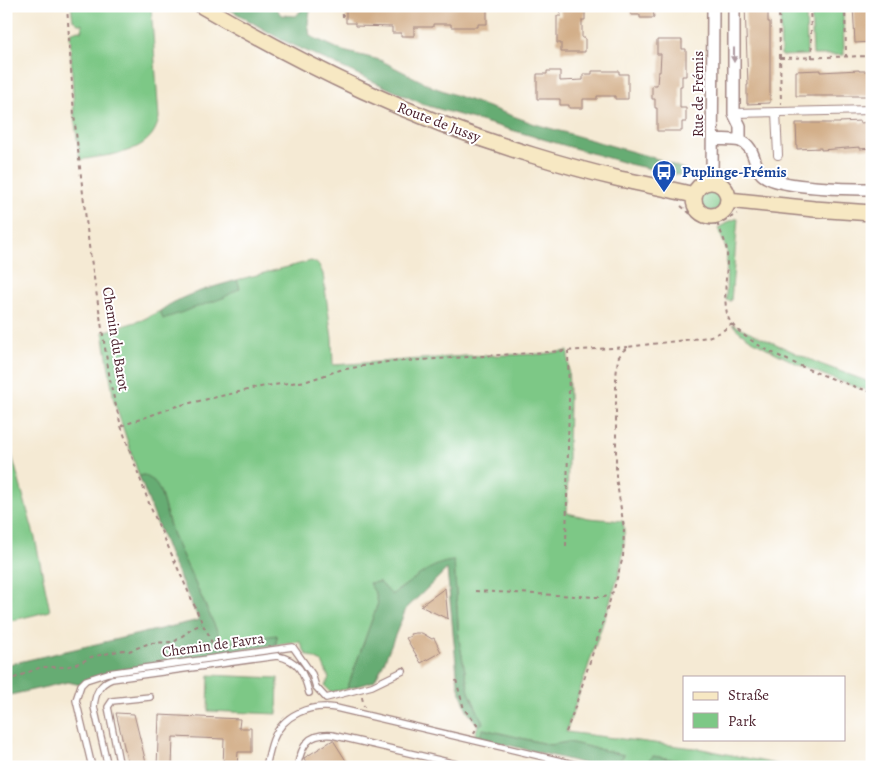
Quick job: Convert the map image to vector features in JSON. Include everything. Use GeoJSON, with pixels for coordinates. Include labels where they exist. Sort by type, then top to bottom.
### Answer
{"type":"FeatureCollection","features":[{"type":"Feature","properties":{"kind":"main road","name":"Route de Jussy"},"geometry":{"type":"LineString","coordinates":[[202,6],[283,52],[404,110],[489,141],[575,167],[694,195]]}},
{"type":"Feature","properties":{"kind":"main road"},"geometry":{"type":"LineString","coordinates":[[712,181],[724,187],[728,200],[724,210],[714,216],[704,215],[694,205],[694,195],[701,184],[712,181]]}},
{"type":"Feature","properties":{"kind":"main road"},"geometry":{"type":"LineString","coordinates":[[728,200],[872,213]]}},
{"type":"Feature","properties":{"kind":"street","name":"Rue de Frémis"},"geometry":{"type":"LineString","coordinates":[[712,181],[714,6]]}},
{"type":"Feature","properties":{"kind":"street"},"geometry":{"type":"LineString","coordinates":[[734,6],[734,113],[740,126],[740,141]]}},
{"type":"Feature","properties":{"kind":"street"},"geometry":{"type":"LineString","coordinates":[[734,113],[872,110]]}},
{"type":"Feature","properties":{"kind":"street"},"geometry":{"type":"LineString","coordinates":[[778,155],[779,112]]}},
{"type":"Feature","properties":{"kind":"street"},"geometry":{"type":"LineString","coordinates":[[713,139],[740,141],[751,149],[758,169],[768,178],[806,185],[872,189]]}},
{"type":"Feature","properties":{"kind":"lane","name":"Chemin de Favra"},"geometry":{"type":"LineString","coordinates":[[92,767],[76,700],[81,685],[86,680],[108,673],[293,647],[312,674],[316,688],[326,698],[360,690],[382,682],[403,671]]}},
{"type":"Feature","properties":{"kind":"lane"},"geometry":{"type":"LineString","coordinates":[[108,767],[94,707],[94,697],[106,682],[112,679],[277,656],[288,658],[296,664],[302,672],[309,693]]}},
{"type":"Feature","properties":{"kind":"lane"},"geometry":{"type":"LineString","coordinates":[[120,767],[108,707],[112,701],[150,697]]}},
{"type":"Feature","properties":{"kind":"lane"},"geometry":{"type":"LineString","coordinates":[[266,767],[273,739],[281,726],[289,718],[300,712],[322,706],[586,767]]}},
{"type":"Feature","properties":{"kind":"lane"},"geometry":{"type":"LineString","coordinates":[[297,767],[302,747],[316,736],[323,734],[469,767]]}},
{"type":"Feature","properties":{"kind":"lane"},"geometry":{"type":"LineString","coordinates":[[446,767],[453,763]]}},
{"type":"Feature","properties":{"kind":"path","name":"Chemin du Barot"},"geometry":{"type":"LineString","coordinates":[[67,6],[74,115],[89,246],[111,386],[121,426],[150,506],[202,624],[213,643],[215,658]]}},
{"type":"Feature","properties":{"kind":"path"},"geometry":{"type":"LineString","coordinates":[[342,6],[343,17]]}},
{"type":"Feature","properties":{"kind":"path"},"geometry":{"type":"LineString","coordinates":[[779,6],[779,112]]}},
{"type":"Feature","properties":{"kind":"path"},"geometry":{"type":"LineString","coordinates":[[810,6],[812,58]]}},
{"type":"Feature","properties":{"kind":"path"},"geometry":{"type":"LineString","coordinates":[[840,6],[845,8],[846,57]]}},
{"type":"Feature","properties":{"kind":"path"},"geometry":{"type":"LineString","coordinates":[[780,58],[872,56]]}},
{"type":"Feature","properties":{"kind":"path"},"geometry":{"type":"LineString","coordinates":[[714,216],[727,251],[726,306],[732,324],[748,338],[792,362],[829,378],[872,392]]}},
{"type":"Feature","properties":{"kind":"path"},"geometry":{"type":"LineString","coordinates":[[121,426],[177,406],[265,386],[307,381],[340,370],[387,362],[628,347],[708,337],[721,332],[732,324]]}},
{"type":"Feature","properties":{"kind":"path"},"geometry":{"type":"LineString","coordinates":[[566,732],[613,592],[623,556],[624,536],[616,478],[616,369],[620,354],[628,347]]}},
{"type":"Feature","properties":{"kind":"path"},"geometry":{"type":"LineString","coordinates":[[566,546],[568,352]]}},
{"type":"Feature","properties":{"kind":"path"},"geometry":{"type":"LineString","coordinates":[[475,591],[596,597],[607,596],[613,592]]}},
{"type":"Feature","properties":{"kind":"path"},"geometry":{"type":"LineString","coordinates":[[6,680],[41,667],[66,667],[91,657],[123,650],[129,651],[150,644],[174,642],[193,628],[202,624]]}},
{"type":"Feature","properties":{"kind":"path"},"geometry":{"type":"LineString","coordinates":[[456,680],[464,709],[477,724],[474,736]]}},
{"type":"Feature","properties":{"kind":"path"},"geometry":{"type":"LineString","coordinates":[[360,690],[366,710]]}},
{"type":"Feature","properties":{"kind":"green space"},"geometry":{"type":"Polygon","coordinates":[[[71,6],[151,6],[159,118],[155,130],[148,139],[128,151],[80,160],[74,115],[70,33],[78,30],[82,31],[82,24],[78,24],[73,20],[71,6]]]}},
{"type":"Feature","properties":{"kind":"green space"},"geometry":{"type":"Polygon","coordinates":[[[224,6],[275,6],[281,15],[296,16],[303,6],[311,6],[308,23],[310,36],[343,51],[380,60],[433,87],[535,124],[658,159],[690,173],[687,177],[629,164],[425,105],[282,40],[224,6]]]}},
{"type":"Feature","properties":{"kind":"green space"},"geometry":{"type":"Polygon","coordinates":[[[780,6],[806,6],[807,55],[781,56],[780,6]]]}},
{"type":"Feature","properties":{"kind":"green space"},"geometry":{"type":"Polygon","coordinates":[[[811,6],[843,6],[844,55],[813,55],[811,6]]]}},
{"type":"Feature","properties":{"kind":"green space"},"geometry":{"type":"Polygon","coordinates":[[[711,187],[719,191],[723,199],[719,207],[711,211],[703,207],[699,199],[703,191],[711,187]]]}},
{"type":"Feature","properties":{"kind":"green space"},"geometry":{"type":"Polygon","coordinates":[[[738,218],[731,301],[726,300],[727,251],[718,228],[738,218]]]}},
{"type":"Feature","properties":{"kind":"green space"},"geometry":{"type":"Polygon","coordinates":[[[311,261],[318,264],[323,274],[332,338],[333,365],[568,351],[567,513],[589,518],[623,521],[624,542],[618,578],[566,732],[702,749],[790,767],[715,767],[653,756],[642,767],[615,767],[624,755],[568,742],[551,745],[483,729],[479,738],[474,738],[478,725],[483,723],[469,692],[459,640],[454,561],[427,570],[391,595],[380,582],[369,583],[376,594],[378,603],[347,689],[331,692],[325,686],[329,678],[322,662],[306,654],[300,642],[276,645],[277,636],[222,642],[172,533],[160,491],[144,475],[139,476],[114,401],[103,332],[142,320],[160,311],[163,318],[240,288],[237,280],[311,261]]]}},
{"type":"Feature","properties":{"kind":"green space"},"geometry":{"type":"Polygon","coordinates":[[[237,280],[240,288],[223,298],[163,319],[160,311],[178,300],[237,280]]]}},
{"type":"Feature","properties":{"kind":"green space"},"geometry":{"type":"Polygon","coordinates":[[[732,324],[820,364],[872,383],[872,392],[789,360],[746,336],[732,324]]]}},
{"type":"Feature","properties":{"kind":"green space"},"geometry":{"type":"Polygon","coordinates":[[[8,441],[35,538],[50,611],[6,622],[6,442],[8,441]]]}},
{"type":"Feature","properties":{"kind":"green space"},"geometry":{"type":"Polygon","coordinates":[[[144,475],[154,481],[160,491],[172,533],[222,642],[277,635],[276,645],[218,653],[215,657],[108,673],[81,685],[68,682],[6,696],[6,665],[199,620],[169,554],[139,476],[144,475]]]}},
{"type":"Feature","properties":{"kind":"green space"},"geometry":{"type":"Polygon","coordinates":[[[454,561],[459,640],[469,692],[483,723],[478,725],[467,711],[458,684],[447,569],[406,609],[382,667],[374,681],[347,689],[378,603],[376,594],[369,583],[380,582],[392,595],[429,569],[454,561]]]}},
{"type":"Feature","properties":{"kind":"green space"},"geometry":{"type":"Polygon","coordinates":[[[209,675],[278,678],[277,714],[208,711],[209,675]]]}},
{"type":"Feature","properties":{"kind":"green space"},"geometry":{"type":"Polygon","coordinates":[[[483,729],[550,745],[568,742],[624,755],[615,767],[599,767],[479,738],[483,729]]]}},
{"type":"Feature","properties":{"kind":"green space"},"geometry":{"type":"Polygon","coordinates":[[[653,756],[715,767],[642,767],[653,756]]]}},
{"type":"Feature","properties":{"kind":"building"},"geometry":{"type":"Polygon","coordinates":[[[346,6],[419,8],[419,6],[487,6],[487,24],[478,24],[478,27],[451,27],[451,24],[433,24],[433,27],[414,27],[414,36],[401,36],[401,33],[392,33],[392,27],[355,26],[355,23],[346,23],[346,6]]]}},
{"type":"Feature","properties":{"kind":"building"},"geometry":{"type":"Polygon","coordinates":[[[560,6],[585,6],[585,20],[582,20],[582,38],[585,38],[585,52],[561,52],[561,43],[557,43],[557,16],[561,16],[560,6]]]}},
{"type":"Feature","properties":{"kind":"building"},"geometry":{"type":"Polygon","coordinates":[[[631,6],[653,6],[654,18],[640,18],[640,15],[631,15],[631,6]]]}},
{"type":"Feature","properties":{"kind":"building"},"geometry":{"type":"Polygon","coordinates":[[[745,6],[768,6],[768,22],[770,22],[770,103],[747,104],[745,6]]]}},
{"type":"Feature","properties":{"kind":"building"},"geometry":{"type":"Polygon","coordinates":[[[853,6],[872,6],[872,42],[855,43],[853,6]]]}},
{"type":"Feature","properties":{"kind":"building"},"geometry":{"type":"Polygon","coordinates":[[[657,40],[682,40],[682,49],[686,49],[686,76],[682,76],[682,86],[680,86],[680,108],[686,108],[686,122],[682,122],[682,131],[657,131],[657,108],[655,108],[655,99],[652,99],[652,85],[657,85],[658,72],[660,72],[661,54],[657,54],[657,40]]]}},
{"type":"Feature","properties":{"kind":"building"},"geometry":{"type":"Polygon","coordinates":[[[820,70],[820,72],[872,71],[872,96],[796,96],[796,71],[820,70]]]}},
{"type":"Feature","properties":{"kind":"building"},"geometry":{"type":"Polygon","coordinates":[[[547,71],[560,71],[560,81],[583,80],[583,74],[592,74],[592,71],[619,71],[619,74],[628,74],[628,99],[615,99],[615,96],[597,96],[597,99],[583,99],[583,108],[569,108],[569,105],[560,105],[560,99],[537,99],[537,74],[547,74],[547,71]]]}},
{"type":"Feature","properties":{"kind":"building"},"geometry":{"type":"Polygon","coordinates":[[[860,121],[860,123],[872,122],[872,148],[797,149],[796,123],[860,121]]]}},
{"type":"Feature","properties":{"kind":"building"},"geometry":{"type":"Polygon","coordinates":[[[445,588],[448,619],[420,606],[445,588]]]}},
{"type":"Feature","properties":{"kind":"building"},"geometry":{"type":"Polygon","coordinates":[[[422,633],[432,639],[434,638],[441,652],[421,663],[406,638],[411,636],[410,634],[422,633]]]}},
{"type":"Feature","properties":{"kind":"building"},"geometry":{"type":"Polygon","coordinates":[[[116,713],[134,714],[147,767],[129,767],[116,713]]]}},
{"type":"Feature","properties":{"kind":"building"},"geometry":{"type":"Polygon","coordinates":[[[159,715],[240,719],[239,728],[251,728],[251,752],[238,752],[237,767],[223,767],[224,739],[173,737],[172,767],[157,767],[159,715]]]}},
{"type":"Feature","properties":{"kind":"building"},"geometry":{"type":"Polygon","coordinates":[[[333,740],[350,767],[308,767],[304,758],[333,740]]]}},
{"type":"Feature","properties":{"kind":"place","name":"Puplinge-Frémis"},"geometry":{"type":"Point","coordinates":[664,193]}}]}
